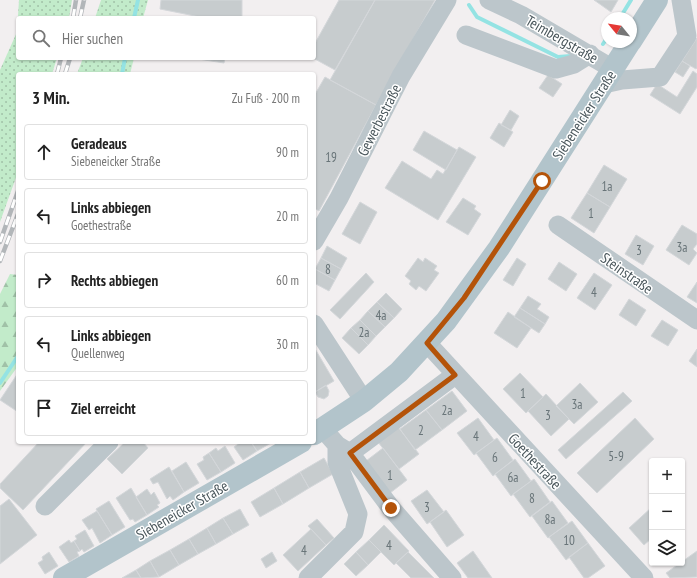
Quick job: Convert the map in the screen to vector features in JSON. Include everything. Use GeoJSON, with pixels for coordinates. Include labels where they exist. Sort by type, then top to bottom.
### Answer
{"type":"FeatureCollection","features":[{"type":"Feature","properties":{"kind":"main road","name":"Siebeneicker Straße"},"geometry":{"type":"LineString","coordinates":[[637,32],[657,0]]}},
{"type":"Feature","properties":{"kind":"main road","name":"Siebeneicker Straße"},"geometry":{"type":"LineString","coordinates":[[331,440],[364,401],[399,372],[427,343],[464,298],[627,48]]}},
{"type":"Feature","properties":{"kind":"main road","name":"Siebeneicker Straße"},"geometry":{"type":"LineString","coordinates":[[64,578],[298,444]]}},
{"type":"Feature","properties":{"kind":"street","name":"Gewerbestraße"},"geometry":{"type":"LineString","coordinates":[[316,238],[339,198],[401,76],[447,0]]}},
{"type":"Feature","properties":{"kind":"street","name":"Teimbergstraße"},"geometry":{"type":"LineString","coordinates":[[489,0],[521,15],[590,54],[608,76]]}},
{"type":"Feature","properties":{"kind":"street"},"geometry":{"type":"LineString","coordinates":[[608,76],[622,80],[660,77],[687,36],[681,0]]}},
{"type":"Feature","properties":{"kind":"street"},"geometry":{"type":"LineString","coordinates":[[466,35],[556,68],[574,64],[590,54]]}},
{"type":"Feature","properties":{"kind":"street","name":"Steinstraße"},"geometry":{"type":"LineString","coordinates":[[558,225],[697,320]]}},
{"type":"Feature","properties":{"kind":"street"},"geometry":{"type":"LineString","coordinates":[[316,327],[364,401]]}},
{"type":"Feature","properties":{"kind":"street","name":"Goethestraße"},"geometry":{"type":"LineString","coordinates":[[427,343],[644,578]]}},
{"type":"Feature","properties":{"kind":"street"},"geometry":{"type":"LineString","coordinates":[[331,440],[455,375]]}},
{"type":"Feature","properties":{"kind":"street"},"geometry":{"type":"LineString","coordinates":[[308,578],[354,532],[358,514],[337,462],[331,440]]}},
{"type":"Feature","properties":{"kind":"street"},"geometry":{"type":"LineString","coordinates":[[331,440],[452,578]]}},
{"type":"Feature","properties":{"kind":"street"},"geometry":{"type":"LineString","coordinates":[[45,506],[107,444]]}},
{"type":"Feature","properties":{"kind":"green space"},"geometry":{"type":"Polygon","coordinates":[[[19,0],[72,0],[69,16],[18,16],[19,0]]]}},
{"type":"Feature","properties":{"kind":"green space"},"geometry":{"type":"Polygon","coordinates":[[[101,0],[148,0],[144,16],[96,16],[101,0]]]}},
{"type":"Feature","properties":{"kind":"green space"},"geometry":{"type":"Polygon","coordinates":[[[16,34],[16,60],[56,60],[53,72],[16,72],[16,178],[0,222],[0,70],[16,34]]]}},
{"type":"Feature","properties":{"kind":"green space"},"geometry":{"type":"Polygon","coordinates":[[[82,60],[134,60],[130,72],[78,72],[82,60]]]}},
{"type":"Feature","properties":{"kind":"green space"},"geometry":{"type":"Polygon","coordinates":[[[10,274],[16,275],[16,369],[0,391],[0,294],[10,274]]]}},
{"type":"Feature","properties":{"kind":"building"},"geometry":{"type":"Polygon","coordinates":[[[161,0],[242,0],[242,16],[195,16],[160,9],[161,0]]]}},
{"type":"Feature","properties":{"kind":"building"},"geometry":{"type":"Polygon","coordinates":[[[339,0],[375,0],[335,70],[316,60],[316,41],[339,0]]]}},
{"type":"Feature","properties":{"kind":"building"},"geometry":{"type":"Polygon","coordinates":[[[375,0],[435,0],[376,105],[330,80],[375,0]]]}},
{"type":"Feature","properties":{"kind":"building"},"geometry":{"type":"Polygon","coordinates":[[[594,0],[618,0],[611,12],[594,0]]]}},
{"type":"Feature","properties":{"kind":"building"},"geometry":{"type":"Polygon","coordinates":[[[697,38],[697,68],[696,69],[682,61],[697,38]]]}},
{"type":"Feature","properties":{"kind":"building"},"geometry":{"type":"Polygon","coordinates":[[[205,60],[225,60],[224,63],[205,60]]]}},
{"type":"Feature","properties":{"kind":"building"},"geometry":{"type":"Polygon","coordinates":[[[682,61],[690,66],[683,77],[675,72],[682,61]]]}},
{"type":"Feature","properties":{"kind":"building"},"geometry":{"type":"Polygon","coordinates":[[[693,71],[697,74],[697,87],[680,114],[650,95],[657,84],[677,97],[693,71]]]}},
{"type":"Feature","properties":{"kind":"building"},"geometry":{"type":"Polygon","coordinates":[[[548,75],[562,84],[553,97],[539,88],[548,75]]]}},
{"type":"Feature","properties":{"kind":"building"},"geometry":{"type":"Polygon","coordinates":[[[325,77],[376,105],[319,211],[316,209],[316,93],[325,77]]]}},
{"type":"Feature","properties":{"kind":"building"},"geometry":{"type":"Polygon","coordinates":[[[510,110],[519,116],[511,130],[501,125],[510,110]]]}},
{"type":"Feature","properties":{"kind":"building"},"geometry":{"type":"Polygon","coordinates":[[[499,123],[513,132],[504,147],[490,138],[499,123]]]}},
{"type":"Feature","properties":{"kind":"building"},"geometry":{"type":"Polygon","coordinates":[[[424,131],[457,150],[446,170],[413,150],[424,131]]]}},
{"type":"Feature","properties":{"kind":"building"},"geometry":{"type":"Polygon","coordinates":[[[459,147],[476,157],[438,220],[385,188],[402,161],[431,179],[437,170],[443,174],[459,147]]]}},
{"type":"Feature","properties":{"kind":"building"},"geometry":{"type":"Polygon","coordinates":[[[604,165],[627,179],[610,207],[587,193],[604,165]]]}},
{"type":"Feature","properties":{"kind":"building"},"geometry":{"type":"Polygon","coordinates":[[[587,193],[610,207],[594,233],[571,218],[587,193]]]}},
{"type":"Feature","properties":{"kind":"building"},"geometry":{"type":"Polygon","coordinates":[[[463,198],[476,206],[474,209],[481,214],[468,235],[446,222],[463,198]]]}},
{"type":"Feature","properties":{"kind":"building"},"geometry":{"type":"Polygon","coordinates":[[[360,202],[377,212],[360,244],[342,234],[360,202]]]}},
{"type":"Feature","properties":{"kind":"building"},"geometry":{"type":"Polygon","coordinates":[[[682,225],[697,234],[697,244],[693,249],[697,253],[689,265],[666,250],[682,225]]]}},
{"type":"Feature","properties":{"kind":"building"},"geometry":{"type":"Polygon","coordinates":[[[636,235],[654,246],[643,265],[625,254],[636,235]]]}},
{"type":"Feature","properties":{"kind":"building"},"geometry":{"type":"Polygon","coordinates":[[[327,246],[347,258],[341,269],[321,258],[327,246]]]}},
{"type":"Feature","properties":{"kind":"building"},"geometry":{"type":"Polygon","coordinates":[[[321,258],[341,269],[335,280],[316,270],[321,258]]]}},
{"type":"Feature","properties":{"kind":"building"},"geometry":{"type":"Polygon","coordinates":[[[418,258],[423,262],[425,258],[437,266],[434,270],[439,273],[426,291],[419,286],[416,290],[409,284],[411,281],[405,276],[418,258]]]}},
{"type":"Feature","properties":{"kind":"building"},"geometry":{"type":"Polygon","coordinates":[[[517,258],[526,264],[513,286],[503,280],[517,258]]]}},
{"type":"Feature","properties":{"kind":"building"},"geometry":{"type":"Polygon","coordinates":[[[559,262],[577,274],[566,291],[548,279],[559,262]]]}},
{"type":"Feature","properties":{"kind":"building"},"geometry":{"type":"Polygon","coordinates":[[[316,270],[335,280],[329,291],[316,284],[316,270]]]}},
{"type":"Feature","properties":{"kind":"building"},"geometry":{"type":"Polygon","coordinates":[[[366,273],[374,282],[340,319],[330,310],[366,273]]]}},
{"type":"Feature","properties":{"kind":"building"},"geometry":{"type":"Polygon","coordinates":[[[594,273],[612,285],[595,310],[577,298],[594,273]]]}},
{"type":"Feature","properties":{"kind":"building"},"geometry":{"type":"Polygon","coordinates":[[[697,282],[697,303],[687,297],[697,282]]]}},
{"type":"Feature","properties":{"kind":"building"},"geometry":{"type":"Polygon","coordinates":[[[386,293],[402,309],[394,318],[377,302],[386,293]]]}},
{"type":"Feature","properties":{"kind":"building"},"geometry":{"type":"Polygon","coordinates":[[[528,296],[541,304],[537,309],[549,317],[545,324],[520,308],[528,296]]]}},
{"type":"Feature","properties":{"kind":"building"},"geometry":{"type":"Polygon","coordinates":[[[629,299],[646,310],[636,326],[619,315],[629,299]]]}},
{"type":"Feature","properties":{"kind":"building"},"geometry":{"type":"Polygon","coordinates":[[[377,302],[394,318],[385,327],[368,311],[377,302]]]}},
{"type":"Feature","properties":{"kind":"building"},"geometry":{"type":"Polygon","coordinates":[[[520,308],[545,324],[539,333],[514,317],[520,308]]]}},
{"type":"Feature","properties":{"kind":"building"},"geometry":{"type":"Polygon","coordinates":[[[368,311],[385,327],[376,336],[360,320],[368,311]]]}},
{"type":"Feature","properties":{"kind":"building"},"geometry":{"type":"Polygon","coordinates":[[[508,312],[531,328],[517,348],[494,333],[508,312]]]}},
{"type":"Feature","properties":{"kind":"building"},"geometry":{"type":"Polygon","coordinates":[[[360,320],[376,336],[368,345],[351,328],[360,320]]]}},
{"type":"Feature","properties":{"kind":"building"},"geometry":{"type":"Polygon","coordinates":[[[662,320],[678,330],[668,346],[651,336],[662,320]]]}},
{"type":"Feature","properties":{"kind":"building"},"geometry":{"type":"Polygon","coordinates":[[[351,328],[368,345],[359,354],[342,338],[351,328]]]}},
{"type":"Feature","properties":{"kind":"building"},"geometry":{"type":"Polygon","coordinates":[[[697,349],[697,367],[689,361],[697,349]]]}},
{"type":"Feature","properties":{"kind":"building"},"geometry":{"type":"Polygon","coordinates":[[[316,350],[334,381],[316,391],[316,350]]]}},
{"type":"Feature","properties":{"kind":"building"},"geometry":{"type":"Polygon","coordinates":[[[520,373],[543,397],[526,413],[503,389],[520,373]]]}},
{"type":"Feature","properties":{"kind":"building"},"geometry":{"type":"Polygon","coordinates":[[[16,376],[16,411],[0,400],[16,376]]]}},
{"type":"Feature","properties":{"kind":"building"},"geometry":{"type":"Polygon","coordinates":[[[580,383],[598,402],[574,424],[556,406],[580,383]]]}},
{"type":"Feature","properties":{"kind":"building"},"geometry":{"type":"Polygon","coordinates":[[[326,385],[329,391],[328,396],[324,399],[318,397],[316,391],[326,385]]]}},
{"type":"Feature","properties":{"kind":"building"},"geometry":{"type":"Polygon","coordinates":[[[452,391],[467,411],[442,430],[426,410],[452,391]]]}},
{"type":"Feature","properties":{"kind":"building"},"geometry":{"type":"Polygon","coordinates":[[[623,392],[632,401],[566,459],[558,450],[623,392]]]}},
{"type":"Feature","properties":{"kind":"building"},"geometry":{"type":"Polygon","coordinates":[[[546,394],[569,419],[551,436],[528,411],[546,394]]]}},
{"type":"Feature","properties":{"kind":"building"},"geometry":{"type":"Polygon","coordinates":[[[426,410],[442,430],[415,450],[400,429],[426,410]]]}},
{"type":"Feature","properties":{"kind":"building"},"geometry":{"type":"Polygon","coordinates":[[[478,418],[494,440],[474,455],[457,433],[478,418]]]}},
{"type":"Feature","properties":{"kind":"building"},"geometry":{"type":"Polygon","coordinates":[[[635,418],[654,439],[597,493],[577,473],[635,418]]]}},
{"type":"Feature","properties":{"kind":"building"},"geometry":{"type":"Polygon","coordinates":[[[398,427],[419,454],[399,469],[378,442],[398,427]]]}},
{"type":"Feature","properties":{"kind":"building"},"geometry":{"type":"Polygon","coordinates":[[[497,438],[513,460],[493,476],[476,453],[497,438]]]}},
{"type":"Feature","properties":{"kind":"building"},"geometry":{"type":"Polygon","coordinates":[[[37,444],[85,444],[23,510],[0,488],[0,484],[37,444]]]}},
{"type":"Feature","properties":{"kind":"building"},"geometry":{"type":"Polygon","coordinates":[[[123,444],[145,444],[148,448],[122,474],[107,459],[123,444]]]}},
{"type":"Feature","properties":{"kind":"building"},"geometry":{"type":"Polygon","coordinates":[[[238,444],[252,444],[257,451],[243,460],[234,447],[238,444]]]}},
{"type":"Feature","properties":{"kind":"building"},"geometry":{"type":"Polygon","coordinates":[[[252,444],[269,444],[257,451],[252,444]]]}},
{"type":"Feature","properties":{"kind":"building"},"geometry":{"type":"Polygon","coordinates":[[[225,446],[235,463],[221,472],[209,453],[216,448],[218,451],[225,446]]]}},
{"type":"Feature","properties":{"kind":"building"},"geometry":{"type":"Polygon","coordinates":[[[383,448],[407,480],[390,493],[366,461],[383,448]]]}},
{"type":"Feature","properties":{"kind":"building"},"geometry":{"type":"Polygon","coordinates":[[[209,453],[221,472],[207,480],[197,464],[204,460],[203,457],[209,453]]]}},
{"type":"Feature","properties":{"kind":"building"},"geometry":{"type":"Polygon","coordinates":[[[324,458],[333,474],[309,488],[300,472],[324,458]]]}},
{"type":"Feature","properties":{"kind":"building"},"geometry":{"type":"Polygon","coordinates":[[[515,459],[531,481],[511,496],[495,474],[515,459]]]}},
{"type":"Feature","properties":{"kind":"building"},"geometry":{"type":"Polygon","coordinates":[[[186,462],[199,483],[184,492],[172,471],[186,462]]]}},
{"type":"Feature","properties":{"kind":"building"},"geometry":{"type":"Polygon","coordinates":[[[169,467],[184,492],[173,500],[170,496],[167,499],[158,482],[153,484],[150,479],[169,467]]]}},
{"type":"Feature","properties":{"kind":"building"},"geometry":{"type":"Polygon","coordinates":[[[300,472],[309,488],[283,504],[274,488],[300,472]]]}},
{"type":"Feature","properties":{"kind":"building"},"geometry":{"type":"Polygon","coordinates":[[[534,479],[550,502],[530,517],[513,494],[534,479]]]}},
{"type":"Feature","properties":{"kind":"building"},"geometry":{"type":"Polygon","coordinates":[[[131,488],[147,515],[135,522],[133,519],[130,520],[116,498],[131,488]]]}},
{"type":"Feature","properties":{"kind":"building"},"geometry":{"type":"Polygon","coordinates":[[[274,488],[283,504],[260,517],[251,502],[274,488]]]}},
{"type":"Feature","properties":{"kind":"building"},"geometry":{"type":"Polygon","coordinates":[[[147,489],[151,495],[154,492],[160,503],[157,505],[159,507],[147,515],[136,497],[147,489]]]}},
{"type":"Feature","properties":{"kind":"building"},"geometry":{"type":"Polygon","coordinates":[[[427,490],[444,512],[427,524],[411,501],[427,490]]]}},
{"type":"Feature","properties":{"kind":"building"},"geometry":{"type":"Polygon","coordinates":[[[9,499],[37,535],[0,564],[0,506],[9,499]]]}},
{"type":"Feature","properties":{"kind":"building"},"geometry":{"type":"Polygon","coordinates":[[[109,501],[125,527],[112,535],[96,509],[109,501]]]}},
{"type":"Feature","properties":{"kind":"building"},"geometry":{"type":"Polygon","coordinates":[[[552,501],[568,523],[548,538],[532,516],[552,501]]]}},
{"type":"Feature","properties":{"kind":"building"},"geometry":{"type":"Polygon","coordinates":[[[240,509],[249,525],[233,534],[223,518],[240,509]]]}},
{"type":"Feature","properties":{"kind":"building"},"geometry":{"type":"Polygon","coordinates":[[[446,510],[464,535],[447,547],[430,522],[446,510]]]}},
{"type":"Feature","properties":{"kind":"building"},"geometry":{"type":"Polygon","coordinates":[[[649,510],[649,541],[644,545],[629,528],[649,510]]]}},
{"type":"Feature","properties":{"kind":"building"},"geometry":{"type":"Polygon","coordinates":[[[97,511],[112,535],[100,543],[92,528],[89,530],[82,520],[97,511]]]}},
{"type":"Feature","properties":{"kind":"building"},"geometry":{"type":"Polygon","coordinates":[[[223,518],[233,534],[216,544],[207,528],[223,518]]]}},
{"type":"Feature","properties":{"kind":"building"},"geometry":{"type":"Polygon","coordinates":[[[317,519],[334,538],[326,545],[308,526],[317,519]]]}},
{"type":"Feature","properties":{"kind":"building"},"geometry":{"type":"Polygon","coordinates":[[[572,521],[588,543],[566,560],[549,537],[572,521]]]}},
{"type":"Feature","properties":{"kind":"building"},"geometry":{"type":"Polygon","coordinates":[[[384,525],[409,551],[394,565],[369,540],[384,525]]]}},
{"type":"Feature","properties":{"kind":"building"},"geometry":{"type":"Polygon","coordinates":[[[207,528],[216,544],[198,554],[189,539],[207,528]]]}},
{"type":"Feature","properties":{"kind":"building"},"geometry":{"type":"Polygon","coordinates":[[[311,529],[326,545],[298,571],[283,555],[311,529]]]}},
{"type":"Feature","properties":{"kind":"building"},"geometry":{"type":"Polygon","coordinates":[[[85,530],[94,546],[84,552],[82,549],[80,551],[74,541],[77,539],[75,536],[85,530]]]}},
{"type":"Feature","properties":{"kind":"building"},"geometry":{"type":"Polygon","coordinates":[[[189,539],[198,554],[179,565],[170,550],[189,539]]]}},
{"type":"Feature","properties":{"kind":"building"},"geometry":{"type":"Polygon","coordinates":[[[69,540],[71,543],[74,541],[80,551],[77,552],[79,556],[69,562],[59,547],[69,540]]]}},
{"type":"Feature","properties":{"kind":"building"},"geometry":{"type":"Polygon","coordinates":[[[369,540],[381,552],[368,565],[356,552],[369,540]]]}},
{"type":"Feature","properties":{"kind":"building"},"geometry":{"type":"Polygon","coordinates":[[[588,543],[605,566],[588,578],[584,578],[569,557],[588,543]]]}},
{"type":"Feature","properties":{"kind":"building"},"geometry":{"type":"Polygon","coordinates":[[[170,550],[179,565],[159,577],[150,561],[170,550]]]}},
{"type":"Feature","properties":{"kind":"building"},"geometry":{"type":"Polygon","coordinates":[[[473,551],[492,578],[468,578],[457,563],[473,551]]]}},
{"type":"Feature","properties":{"kind":"building"},"geometry":{"type":"Polygon","coordinates":[[[697,551],[697,577],[670,578],[666,573],[676,566],[685,566],[685,560],[697,551]]]}},
{"type":"Feature","properties":{"kind":"building"},"geometry":{"type":"Polygon","coordinates":[[[49,552],[58,566],[45,574],[38,563],[43,560],[42,557],[49,552]]]}},
{"type":"Feature","properties":{"kind":"building"},"geometry":{"type":"Polygon","coordinates":[[[272,552],[277,561],[266,568],[261,559],[272,552]]]}},
{"type":"Feature","properties":{"kind":"building"},"geometry":{"type":"Polygon","coordinates":[[[356,552],[368,565],[356,576],[344,564],[356,552]]]}},
{"type":"Feature","properties":{"kind":"building"},"geometry":{"type":"Polygon","coordinates":[[[408,552],[434,578],[411,578],[396,563],[408,552]]]}},
{"type":"Feature","properties":{"kind":"building"},"geometry":{"type":"Polygon","coordinates":[[[150,561],[159,577],[141,578],[136,570],[150,561]]]}},
{"type":"Feature","properties":{"kind":"building"},"geometry":{"type":"Polygon","coordinates":[[[136,570],[141,578],[122,578],[136,570]]]}},
{"type":"Feature","properties":{"kind":"waterway"},"geometry":{"type":"LineString","coordinates":[[134,16],[138,0]]}},
{"type":"Feature","properties":{"kind":"waterway"},"geometry":{"type":"LineString","coordinates":[[624,12],[631,0]]}},
{"type":"Feature","properties":{"kind":"waterway"},"geometry":{"type":"LineString","coordinates":[[469,5],[477,17],[558,57],[571,56]]}},
{"type":"Feature","properties":{"kind":"waterway"},"geometry":{"type":"LineString","coordinates":[[122,72],[125,60]]}},
{"type":"Feature","properties":{"kind":"waterway"},"geometry":{"type":"LineString","coordinates":[[0,383],[16,359]]}},
{"type":"Feature","properties":{"kind":"railway"},"geometry":{"type":"LineString","coordinates":[[73,16],[76,0]]}},
{"type":"Feature","properties":{"kind":"railway"},"geometry":{"type":"LineString","coordinates":[[80,16],[84,0]]}},
{"type":"Feature","properties":{"kind":"railway"},"geometry":{"type":"LineString","coordinates":[[58,72],[60,60]]}},
{"type":"Feature","properties":{"kind":"railway"},"geometry":{"type":"LineString","coordinates":[[66,72],[69,60]]}},
{"type":"Feature","properties":{"kind":"railway"},"geometry":{"type":"LineString","coordinates":[[0,242],[16,197]]}},
{"type":"Feature","properties":{"kind":"railway"},"geometry":{"type":"LineString","coordinates":[[0,261],[16,219]]}},
{"type":"Feature","properties":{"kind":"route"},"geometry":{"type":"LineString","coordinates":[[391,508],[350,453],[455,375],[427,343],[464,298],[499,248],[542,181]]}}]}
